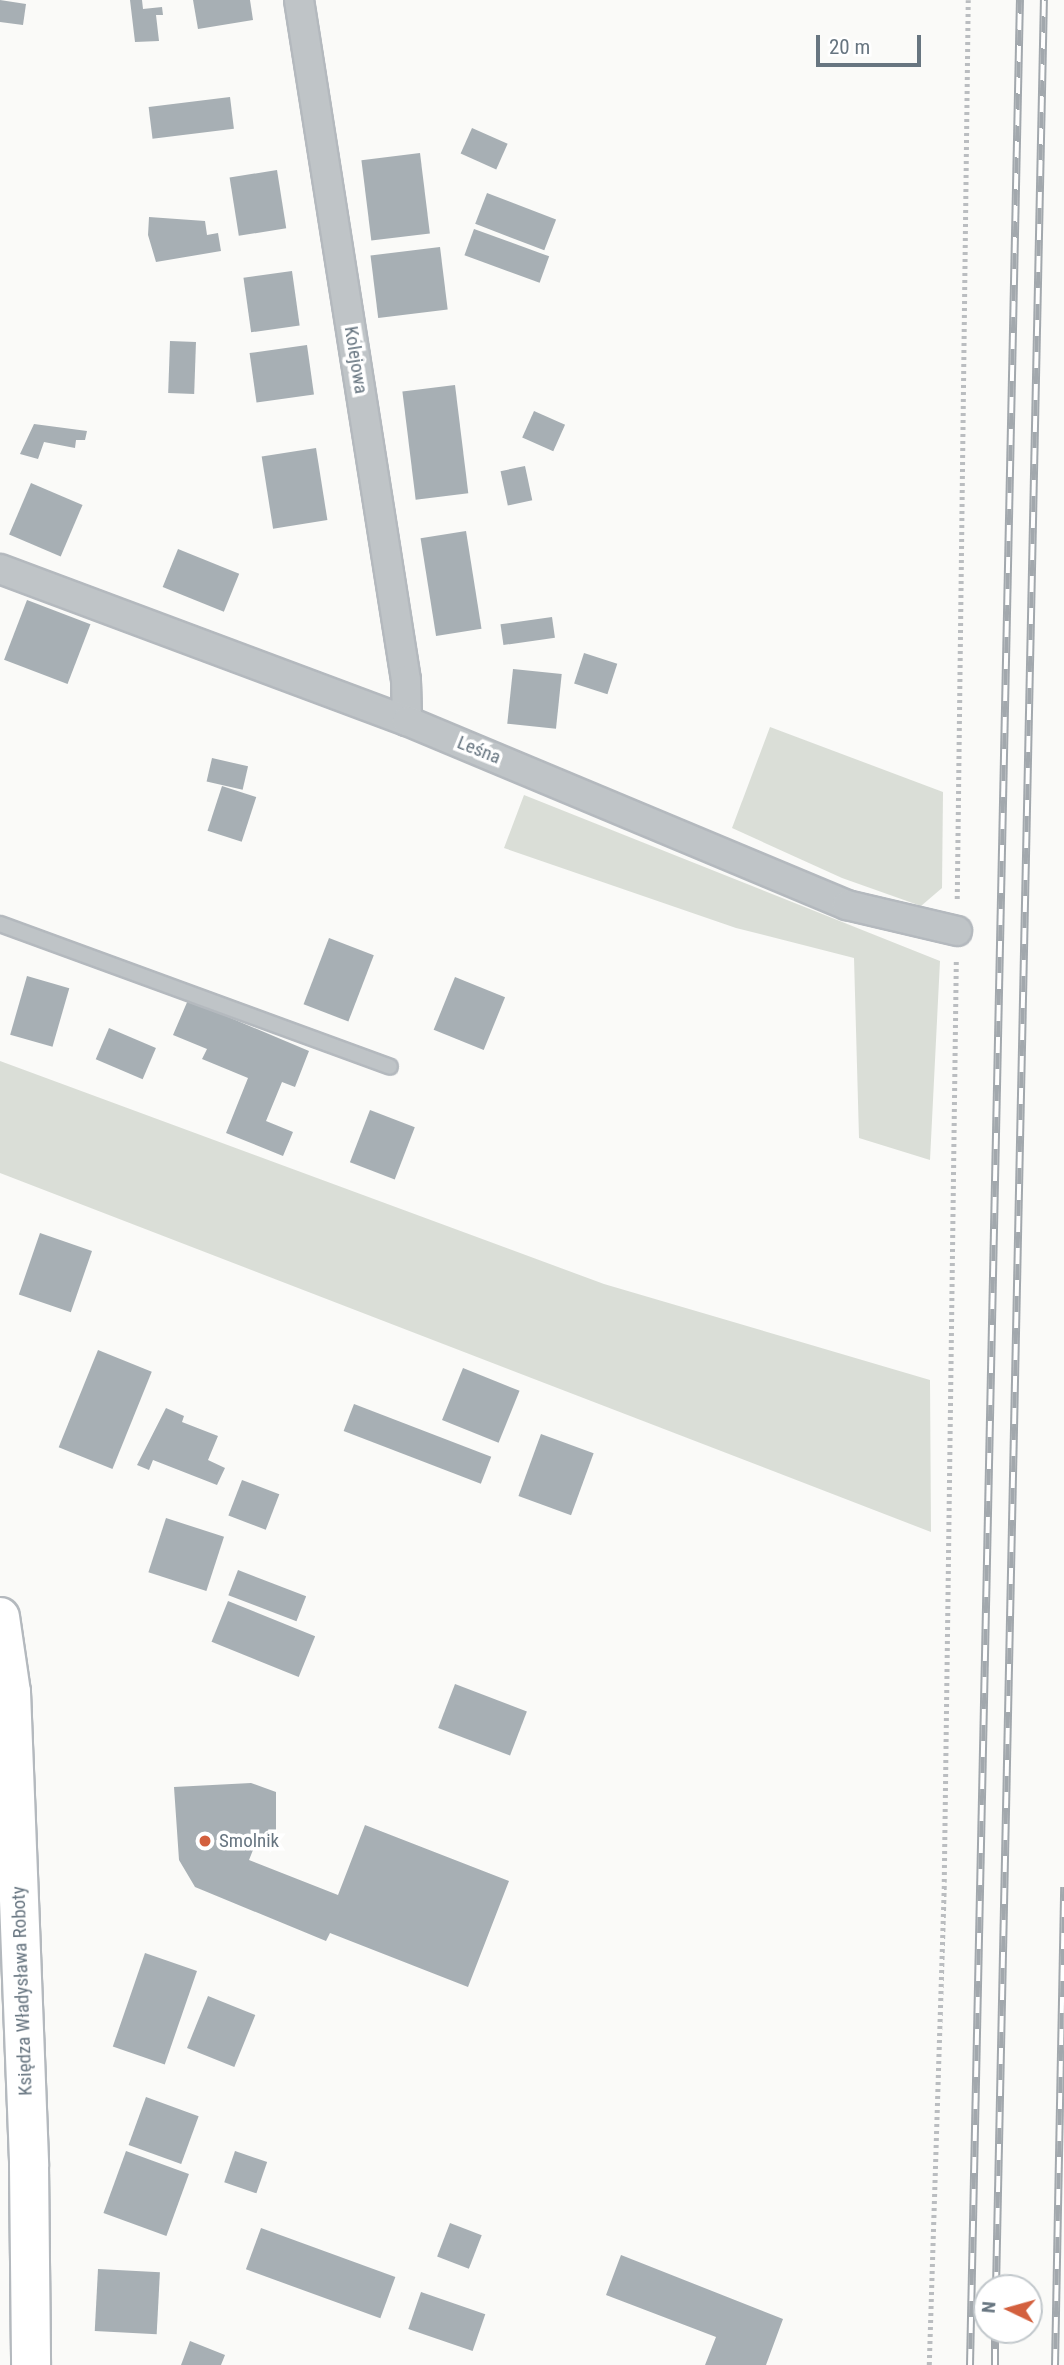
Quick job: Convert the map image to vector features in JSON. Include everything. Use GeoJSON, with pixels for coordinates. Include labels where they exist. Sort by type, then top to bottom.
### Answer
{"type":"FeatureCollection","features":[{"type":"Feature","properties":{"kind":"main road","name":"Księdza Władysława Roboty"},"geometry":{"type":"LineString","coordinates":[[0,1617],[11,1692],[29,2166],[31,2365]]}},
{"type":"Feature","properties":{"kind":"street","name":"Kolejowa"},"geometry":{"type":"LineString","coordinates":[[299,0],[406,680],[407,721]]}},
{"type":"Feature","properties":{"kind":"street","name":"Leśna"},"geometry":{"type":"LineString","coordinates":[[0,569],[407,721],[847,905],[957,931]]}},
{"type":"Feature","properties":{"kind":"lane"},"geometry":{"type":"LineString","coordinates":[[0,924],[390,1067]]}},
{"type":"Feature","properties":{"kind":"path"},"geometry":{"type":"LineString","coordinates":[[929,2365],[944,1882],[968,0]]}},
{"type":"Feature","properties":{"kind":"shaded area"},"geometry":{"type":"Polygon","coordinates":[[[770,727],[943,792],[942,888],[921,906],[842,878],[732,828],[770,727]]]}},
{"type":"Feature","properties":{"kind":"shaded area"},"geometry":{"type":"Polygon","coordinates":[[[524,795],[940,961],[930,1160],[859,1138],[854,958],[736,928],[504,848],[524,795]]]}},
{"type":"Feature","properties":{"kind":"shaded area"},"geometry":{"type":"Polygon","coordinates":[[[0,1061],[604,1284],[930,1380],[931,1532],[0,1173],[0,1061]]]}},
{"type":"Feature","properties":{"kind":"building"},"geometry":{"type":"Polygon","coordinates":[[[0,0],[26,4],[23,25],[0,22],[0,0]]]}},
{"type":"Feature","properties":{"kind":"building"},"geometry":{"type":"Polygon","coordinates":[[[130,0],[142,0],[143,9],[162,7],[163,15],[156,15],[159,41],[135,42],[130,0]]]}},
{"type":"Feature","properties":{"kind":"building"},"geometry":{"type":"Polygon","coordinates":[[[193,0],[250,0],[253,20],[198,29],[193,0]]]}},
{"type":"Feature","properties":{"kind":"building"},"geometry":{"type":"Polygon","coordinates":[[[230,97],[234,129],[153,139],[149,107],[230,97]]]}},
{"type":"Feature","properties":{"kind":"building"},"geometry":{"type":"Polygon","coordinates":[[[472,128],[508,144],[496,169],[461,154],[472,128]]]}},
{"type":"Feature","properties":{"kind":"building"},"geometry":{"type":"Polygon","coordinates":[[[420,153],[430,233],[371,241],[361,160],[420,153]]]}},
{"type":"Feature","properties":{"kind":"building"},"geometry":{"type":"Polygon","coordinates":[[[277,170],[286,228],[239,236],[230,178],[277,170]]]}},
{"type":"Feature","properties":{"kind":"building"},"geometry":{"type":"Polygon","coordinates":[[[487,193],[556,220],[544,250],[475,224],[487,193]]]}},
{"type":"Feature","properties":{"kind":"building"},"geometry":{"type":"Polygon","coordinates":[[[149,217],[205,221],[207,235],[218,233],[221,251],[156,262],[148,235],[149,217]]]}},
{"type":"Feature","properties":{"kind":"building"},"geometry":{"type":"Polygon","coordinates":[[[474,229],[549,256],[540,283],[464,255],[474,229]]]}},
{"type":"Feature","properties":{"kind":"building"},"geometry":{"type":"Polygon","coordinates":[[[440,247],[448,310],[378,318],[371,256],[440,247]]]}},
{"type":"Feature","properties":{"kind":"building"},"geometry":{"type":"Polygon","coordinates":[[[292,271],[300,325],[251,332],[243,278],[292,271]]]}},
{"type":"Feature","properties":{"kind":"building"},"geometry":{"type":"Polygon","coordinates":[[[170,341],[196,342],[194,394],[168,393],[170,341]]]}},
{"type":"Feature","properties":{"kind":"building"},"geometry":{"type":"Polygon","coordinates":[[[307,345],[314,395],[257,403],[250,353],[307,345]]]}},
{"type":"Feature","properties":{"kind":"building"},"geometry":{"type":"Polygon","coordinates":[[[455,385],[468,493],[416,500],[402,391],[455,385]]]}},
{"type":"Feature","properties":{"kind":"building"},"geometry":{"type":"Polygon","coordinates":[[[534,411],[565,425],[553,451],[522,437],[534,411]]]}},
{"type":"Feature","properties":{"kind":"building"},"geometry":{"type":"Polygon","coordinates":[[[34,424],[87,431],[85,440],[76,440],[75,448],[44,442],[38,459],[20,454],[34,424]]]}},
{"type":"Feature","properties":{"kind":"building"},"geometry":{"type":"Polygon","coordinates":[[[316,448],[327,520],[273,529],[262,457],[316,448]]]}},
{"type":"Feature","properties":{"kind":"building"},"geometry":{"type":"Polygon","coordinates":[[[525,466],[532,500],[508,505],[501,471],[525,466]]]}},
{"type":"Feature","properties":{"kind":"building"},"geometry":{"type":"Polygon","coordinates":[[[31,483],[83,505],[61,556],[9,535],[31,483]]]}},
{"type":"Feature","properties":{"kind":"building"},"geometry":{"type":"Polygon","coordinates":[[[466,531],[481,629],[436,636],[421,538],[466,531]]]}},
{"type":"Feature","properties":{"kind":"building"},"geometry":{"type":"Polygon","coordinates":[[[178,549],[239,574],[224,612],[163,587],[178,549]]]}},
{"type":"Feature","properties":{"kind":"building"},"geometry":{"type":"Polygon","coordinates":[[[27,600],[90,624],[68,684],[4,660],[27,600]]]}},
{"type":"Feature","properties":{"kind":"building"},"geometry":{"type":"Polygon","coordinates":[[[552,617],[555,638],[503,645],[501,624],[552,617]]]}},
{"type":"Feature","properties":{"kind":"building"},"geometry":{"type":"Polygon","coordinates":[[[584,653],[617,664],[607,694],[574,683],[584,653]]]}},
{"type":"Feature","properties":{"kind":"building"},"geometry":{"type":"Polygon","coordinates":[[[513,669],[562,674],[556,729],[507,724],[513,669]]]}},
{"type":"Feature","properties":{"kind":"building"},"geometry":{"type":"Polygon","coordinates":[[[212,758],[248,766],[243,790],[207,781],[212,758]]]}},
{"type":"Feature","properties":{"kind":"building"},"geometry":{"type":"Polygon","coordinates":[[[222,786],[256,797],[242,842],[207,831],[222,786]]]}},
{"type":"Feature","properties":{"kind":"building"},"geometry":{"type":"Polygon","coordinates":[[[329,938],[374,955],[348,1021],[304,1004],[329,938]]]}},
{"type":"Feature","properties":{"kind":"building"},"geometry":{"type":"Polygon","coordinates":[[[27,976],[69,988],[52,1047],[10,1035],[27,976]]]}},
{"type":"Feature","properties":{"kind":"building"},"geometry":{"type":"Polygon","coordinates":[[[455,977],[505,997],[484,1050],[434,1030],[455,977]]]}},
{"type":"Feature","properties":{"kind":"building"},"geometry":{"type":"Polygon","coordinates":[[[188,1000],[309,1051],[295,1087],[282,1082],[266,1121],[293,1132],[283,1156],[226,1133],[248,1078],[202,1059],[207,1049],[173,1035],[188,1000]]]}},
{"type":"Feature","properties":{"kind":"building"},"geometry":{"type":"Polygon","coordinates":[[[109,1028],[156,1048],[143,1079],[96,1059],[109,1028]]]}},
{"type":"Feature","properties":{"kind":"building"},"geometry":{"type":"Polygon","coordinates":[[[370,1110],[415,1127],[395,1179],[350,1162],[370,1110]]]}},
{"type":"Feature","properties":{"kind":"building"},"geometry":{"type":"Polygon","coordinates":[[[40,1233],[92,1251],[71,1312],[19,1294],[40,1233]]]}},
{"type":"Feature","properties":{"kind":"building"},"geometry":{"type":"Polygon","coordinates":[[[98,1350],[152,1372],[112,1469],[59,1447],[98,1350]]]}},
{"type":"Feature","properties":{"kind":"building"},"geometry":{"type":"Polygon","coordinates":[[[463,1368],[520,1391],[499,1443],[442,1420],[463,1368]]]}},
{"type":"Feature","properties":{"kind":"building"},"geometry":{"type":"Polygon","coordinates":[[[354,1404],[491,1457],[481,1484],[344,1431],[354,1404]]]}},
{"type":"Feature","properties":{"kind":"building"},"geometry":{"type":"Polygon","coordinates":[[[166,1408],[184,1416],[182,1422],[218,1436],[208,1460],[225,1468],[217,1485],[153,1460],[149,1470],[137,1465],[166,1408]]]}},
{"type":"Feature","properties":{"kind":"building"},"geometry":{"type":"Polygon","coordinates":[[[541,1434],[594,1453],[571,1515],[518,1496],[541,1434]]]}},
{"type":"Feature","properties":{"kind":"building"},"geometry":{"type":"Polygon","coordinates":[[[242,1480],[279,1494],[266,1530],[228,1515],[242,1480]]]}},
{"type":"Feature","properties":{"kind":"building"},"geometry":{"type":"Polygon","coordinates":[[[166,1518],[224,1537],[206,1591],[148,1572],[166,1518]]]}},
{"type":"Feature","properties":{"kind":"building"},"geometry":{"type":"Polygon","coordinates":[[[238,1570],[306,1596],[296,1621],[228,1595],[238,1570]]]}},
{"type":"Feature","properties":{"kind":"building"},"geometry":{"type":"Polygon","coordinates":[[[228,1601],[315,1636],[299,1677],[212,1642],[228,1601]]]}},
{"type":"Feature","properties":{"kind":"building"},"geometry":{"type":"Polygon","coordinates":[[[455,1684],[527,1712],[510,1755],[438,1728],[455,1684]]]}},
{"type":"Feature","properties":{"kind":"building"},"geometry":{"type":"Polygon","coordinates":[[[251,1783],[276,1792],[276,1834],[259,1835],[249,1860],[338,1895],[365,1825],[509,1881],[468,1987],[330,1933],[326,1941],[195,1887],[179,1860],[174,1787],[251,1783]]]}},
{"type":"Feature","properties":{"kind":"building"},"geometry":{"type":"Polygon","coordinates":[[[145,1953],[197,1971],[165,2065],[113,2047],[145,1953]]]}},
{"type":"Feature","properties":{"kind":"building"},"geometry":{"type":"Polygon","coordinates":[[[208,1996],[255,2015],[234,2067],[187,2048],[208,1996]]]}},
{"type":"Feature","properties":{"kind":"building"},"geometry":{"type":"Polygon","coordinates":[[[146,2097],[199,2116],[181,2164],[129,2145],[146,2097]]]}},
{"type":"Feature","properties":{"kind":"building"},"geometry":{"type":"Polygon","coordinates":[[[126,2151],[189,2174],[166,2236],[103,2213],[126,2151]]]}},
{"type":"Feature","properties":{"kind":"building"},"geometry":{"type":"Polygon","coordinates":[[[235,2151],[267,2162],[256,2193],[224,2182],[235,2151]]]}},
{"type":"Feature","properties":{"kind":"building"},"geometry":{"type":"Polygon","coordinates":[[[450,2223],[482,2235],[469,2269],[437,2257],[450,2223]]]}},
{"type":"Feature","properties":{"kind":"building"},"geometry":{"type":"Polygon","coordinates":[[[261,2228],[395,2277],[380,2318],[246,2269],[261,2228]]]}},
{"type":"Feature","properties":{"kind":"building"},"geometry":{"type":"Polygon","coordinates":[[[621,2255],[783,2319],[766,2365],[705,2365],[716,2337],[606,2295],[621,2255]]]}},
{"type":"Feature","properties":{"kind":"building"},"geometry":{"type":"Polygon","coordinates":[[[98,2269],[160,2272],[157,2334],[95,2331],[98,2269]]]}},
{"type":"Feature","properties":{"kind":"building"},"geometry":{"type":"Polygon","coordinates":[[[421,2292],[485,2314],[473,2351],[408,2329],[421,2292]]]}},
{"type":"Feature","properties":{"kind":"building"},"geometry":{"type":"Polygon","coordinates":[[[190,2341],[225,2355],[221,2365],[181,2365],[190,2341]]]}},
{"type":"Feature","properties":{"kind":"railway"},"geometry":{"type":"LineString","coordinates":[[970,2365],[1020,0]]}},
{"type":"Feature","properties":{"kind":"railway"},"geometry":{"type":"LineString","coordinates":[[996,2274],[1044,0]]}},
{"type":"Feature","properties":{"kind":"railway"},"geometry":{"type":"LineString","coordinates":[[1055,2365],[1064,1887]]}},
{"type":"Feature","properties":{"kind":"railway"},"geometry":{"type":"LineString","coordinates":[[995,2344],[995,2365]]}},
{"type":"Feature","properties":{"kind":"place","name":"Smolnik"},"geometry":{"type":"Point","coordinates":[205,1841]}}]}
